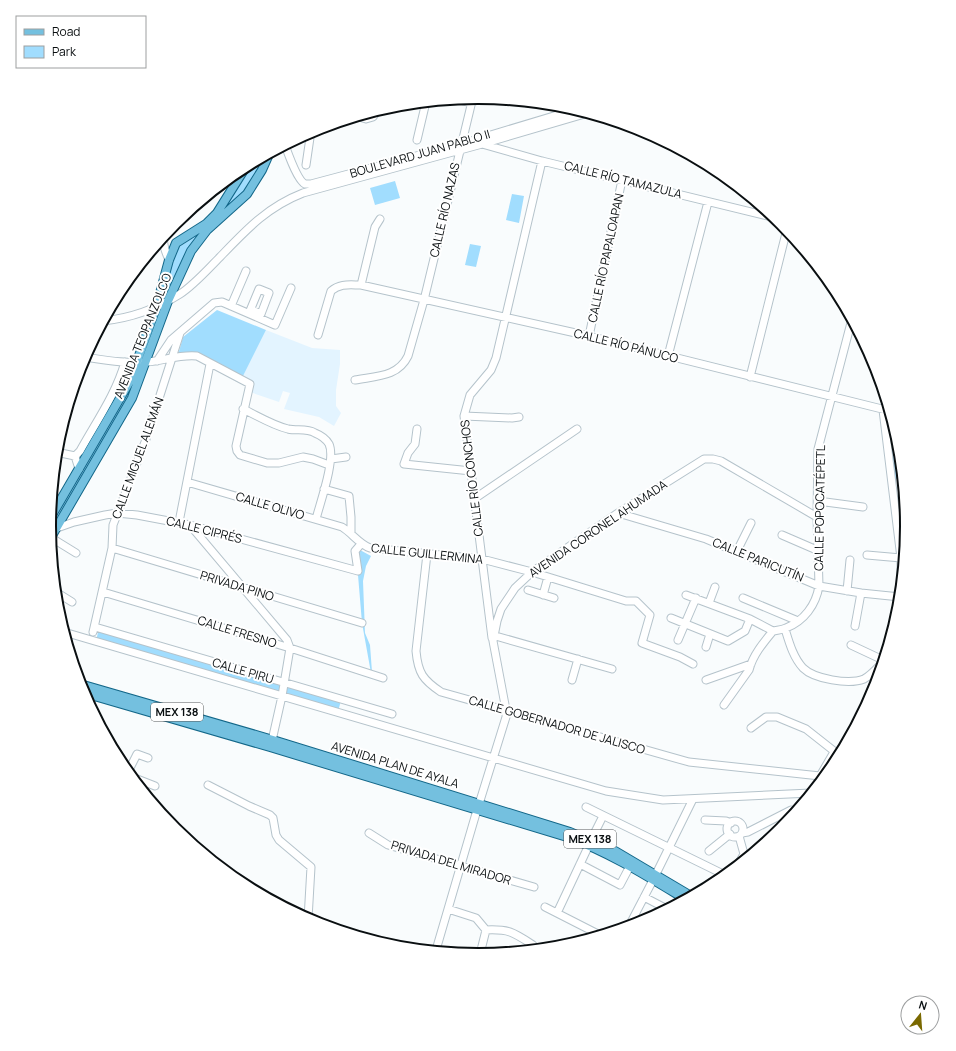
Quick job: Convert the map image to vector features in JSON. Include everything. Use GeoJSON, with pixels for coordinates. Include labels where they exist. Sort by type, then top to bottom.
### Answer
{"type":"FeatureCollection","features":[{"type":"Feature","properties":{"kind":"main road","name":"AVENIDA TEOPANZOLCO"},"geometry":{"type":"LineString","coordinates":[[56,521],[132,398],[168,301],[191,251],[207,230],[247,194],[266,161]]}},
{"type":"Feature","properties":{"kind":"main road"},"geometry":{"type":"LineString","coordinates":[[176,242],[206,224],[217,213],[238,179]]}},
{"type":"Feature","properties":{"kind":"main road","name":"AVENIDA TEOPANZOLCO"},"geometry":{"type":"LineString","coordinates":[[57,508],[124,392],[137,362],[156,308],[169,260],[176,242]]}},
{"type":"Feature","properties":{"kind":"main road","name":"AVENIDA PLAN DE AYALA"},"geometry":{"type":"LineString","coordinates":[[88,686],[478,807],[554,833],[614,851],[655,877],[680,896]]}},
{"type":"Feature","properties":{"kind":"main road","name":"AVENIDA PLAN DE AYALA"},"geometry":{"type":"LineString","coordinates":[[95,701],[272,744]]}},
{"type":"Feature","properties":{"kind":"main road","name":"AVENIDA PLAN DE AYALA"},"geometry":{"type":"LineString","coordinates":[[590,843],[630,866],[685,893]]}},
{"type":"Feature","properties":{"kind":"street","name":"CALLE RÍO NAZAS"},"geometry":{"type":"LineString","coordinates":[[355,380],[386,375],[396,371],[404,364],[408,356],[424,300],[471,104]]}},
{"type":"Feature","properties":{"kind":"street"},"geometry":{"type":"LineString","coordinates":[[417,140],[425,107]]}},
{"type":"Feature","properties":{"kind":"street","name":"BOULEVARD JUAN PABLO II"},"geometry":{"type":"LineString","coordinates":[[110,320],[123,319],[142,314],[156,308],[180,294],[205,272],[237,238],[259,218],[274,207],[303,192],[460,147],[470,141],[563,113]]}},
{"type":"Feature","properties":{"kind":"street","name":"BOULEVARD JUAN PABLO II"},"geometry":{"type":"LineString","coordinates":[[286,149],[290,160],[301,181],[306,184],[311,184],[460,147],[482,144],[578,116]]}},
{"type":"Feature","properties":{"kind":"street"},"geometry":{"type":"LineString","coordinates":[[306,165],[310,139]]}},
{"type":"Feature","properties":{"kind":"street","name":"CALLE RÍO TAMAZULA"},"geometry":{"type":"LineString","coordinates":[[470,141],[763,215]]}},
{"type":"Feature","properties":{"kind":"street","name":"CALLE RÍO CONCHOS"},"geometry":{"type":"LineString","coordinates":[[493,637],[464,416],[470,395],[491,370],[496,358],[542,160]]}},
{"type":"Feature","properties":{"kind":"street","name":"CALLE RÍO PAPALOAPAN"},"geometry":{"type":"LineString","coordinates":[[589,336],[622,180]]}},
{"type":"Feature","properties":{"kind":"street"},"geometry":{"type":"LineString","coordinates":[[668,356],[708,202]]}},
{"type":"Feature","properties":{"kind":"street"},"geometry":{"type":"LineString","coordinates":[[361,284],[375,227],[380,219]]}},
{"type":"Feature","properties":{"kind":"street"},"geometry":{"type":"LineString","coordinates":[[750,378],[785,237]]}},
{"type":"Feature","properties":{"kind":"street"},"geometry":{"type":"LineString","coordinates":[[168,239],[176,242]]}},
{"type":"Feature","properties":{"kind":"street"},"geometry":{"type":"LineString","coordinates":[[165,243],[169,260]]}},
{"type":"Feature","properties":{"kind":"street"},"geometry":{"type":"LineString","coordinates":[[231,306],[246,271]]}},
{"type":"Feature","properties":{"kind":"street","name":"CALLE RÍO PÁNUCO"},"geometry":{"type":"LineString","coordinates":[[318,335],[331,291],[335,287],[341,285],[361,284],[424,300],[589,336],[750,378],[884,411]]}},
{"type":"Feature","properties":{"kind":"street"},"geometry":{"type":"LineString","coordinates":[[250,311],[276,325],[291,288]]}},
{"type":"Feature","properties":{"kind":"street"},"geometry":{"type":"LineString","coordinates":[[157,361],[171,340],[214,303],[222,302],[231,306],[261,314],[269,293],[259,289],[250,311]]}},
{"type":"Feature","properties":{"kind":"street"},"geometry":{"type":"LineString","coordinates":[[254,301],[264,305]]}},
{"type":"Feature","properties":{"kind":"street","name":"CALLE POPOCATÉPETL"},"geometry":{"type":"LineString","coordinates":[[773,631],[785,628],[798,622],[805,616],[814,604],[818,593],[818,450],[850,327]]}},
{"type":"Feature","properties":{"kind":"street","name":"CALLE MIGUEL ALEMÁN"},"geometry":{"type":"LineString","coordinates":[[94,629],[112,548],[113,525],[145,442],[180,333]]}},
{"type":"Feature","properties":{"kind":"street"},"geometry":{"type":"LineString","coordinates":[[91,357],[125,362],[146,362],[190,355],[197,356],[250,384],[243,409],[236,446],[236,451],[240,455],[267,463],[279,464],[303,457],[330,462],[346,457]]}},
{"type":"Feature","properties":{"kind":"street"},"geometry":{"type":"LineString","coordinates":[[75,456],[80,451],[116,388],[125,362]]}},
{"type":"Feature","properties":{"kind":"street"},"geometry":{"type":"LineString","coordinates":[[179,522],[210,364]]}},
{"type":"Feature","properties":{"kind":"street"},"geometry":{"type":"LineString","coordinates":[[243,409],[273,424],[288,429],[314,432],[326,440],[330,446],[330,462],[316,519]]}},
{"type":"Feature","properties":{"kind":"street"},"geometry":{"type":"LineString","coordinates":[[464,416],[520,417]]}},
{"type":"Feature","properties":{"kind":"street"},"geometry":{"type":"LineString","coordinates":[[887,420],[899,542]]}},
{"type":"Feature","properties":{"kind":"street"},"geometry":{"type":"LineString","coordinates":[[418,429],[415,444],[408,453],[404,464],[471,471]]}},
{"type":"Feature","properties":{"kind":"street"},"geometry":{"type":"LineString","coordinates":[[474,499],[577,429]]}},
{"type":"Feature","properties":{"kind":"street"},"geometry":{"type":"LineString","coordinates":[[62,453],[75,456]]}},
{"type":"Feature","properties":{"kind":"street"},"geometry":{"type":"LineString","coordinates":[[75,456],[79,469]]}},
{"type":"Feature","properties":{"kind":"street","name":"AVENIDA CORONEL AHUMADA"},"geometry":{"type":"LineString","coordinates":[[437,946],[492,758],[506,717],[493,637],[501,609],[515,588],[532,572],[618,513],[704,459],[713,459],[721,462],[818,517]]}},
{"type":"Feature","properties":{"kind":"street","name":"CALLE OLIVO"},"geometry":{"type":"LineString","coordinates":[[187,482],[342,526],[351,533]]}},
{"type":"Feature","properties":{"kind":"street"},"geometry":{"type":"LineString","coordinates":[[324,489],[349,496],[351,533]]}},
{"type":"Feature","properties":{"kind":"street"},"geometry":{"type":"LineString","coordinates":[[818,501],[863,507]]}},
{"type":"Feature","properties":{"kind":"street","name":"CALLE CIPRÉS"},"geometry":{"type":"LineString","coordinates":[[56,525],[90,517],[117,513],[137,515],[179,522],[358,570],[355,551],[361,544]]}},
{"type":"Feature","properties":{"kind":"street","name":"CALLE PARICUTÍN"},"geometry":{"type":"LineString","coordinates":[[618,513],[706,539],[819,586],[894,596]]}},
{"type":"Feature","properties":{"kind":"street"},"geometry":{"type":"LineString","coordinates":[[737,551],[751,523]]}},
{"type":"Feature","properties":{"kind":"street"},"geometry":{"type":"LineString","coordinates":[[190,525],[287,640],[290,648],[272,744]]}},
{"type":"Feature","properties":{"kind":"street","name":"CALLE GUILLERMINA"},"geometry":{"type":"LineString","coordinates":[[351,533],[361,544],[370,548],[482,558],[626,601],[636,601],[650,615],[642,643],[680,657],[693,664]]}},
{"type":"Feature","properties":{"kind":"street"},"geometry":{"type":"LineString","coordinates":[[782,535],[819,551]]}},
{"type":"Feature","properties":{"kind":"street"},"geometry":{"type":"LineString","coordinates":[[57,542],[76,553]]}},
{"type":"Feature","properties":{"kind":"street","name":"PRIVADA PINO"},"geometry":{"type":"LineString","coordinates":[[112,548],[362,623]]}},
{"type":"Feature","properties":{"kind":"street","name":"CALLE GOBERNADOR DE JALISCO"},"geometry":{"type":"LineString","coordinates":[[427,554],[416,651],[418,665],[422,676],[429,684],[441,692],[689,762],[818,776]]}},
{"type":"Feature","properties":{"kind":"street"},"geometry":{"type":"LineString","coordinates":[[867,555],[898,558]]}},
{"type":"Feature","properties":{"kind":"street"},"geometry":{"type":"LineString","coordinates":[[847,591],[850,560]]}},
{"type":"Feature","properties":{"kind":"street"},"geometry":{"type":"LineString","coordinates":[[543,595],[548,577]]}},
{"type":"Feature","properties":{"kind":"street"},"geometry":{"type":"LineString","coordinates":[[709,603],[715,587]]}},
{"type":"Feature","properties":{"kind":"street"},"geometry":{"type":"LineString","coordinates":[[528,590],[554,598]]}},
{"type":"Feature","properties":{"kind":"street","name":"CALLE FRESNO"},"geometry":{"type":"LineString","coordinates":[[103,592],[290,648],[383,678]]}},
{"type":"Feature","properties":{"kind":"street"},"geometry":{"type":"LineString","coordinates":[[856,626],[861,593]]}},
{"type":"Feature","properties":{"kind":"street"},"geometry":{"type":"LineString","coordinates":[[686,595],[750,619],[773,631],[760,647],[749,670],[724,705]]}},
{"type":"Feature","properties":{"kind":"street"},"geometry":{"type":"LineString","coordinates":[[62,596],[72,602]]}},
{"type":"Feature","properties":{"kind":"street"},"geometry":{"type":"LineString","coordinates":[[678,640],[696,598]]}},
{"type":"Feature","properties":{"kind":"street"},"geometry":{"type":"LineString","coordinates":[[743,598],[798,622]]}},
{"type":"Feature","properties":{"kind":"street"},"geometry":{"type":"LineString","coordinates":[[488,606],[497,610],[501,609]]}},
{"type":"Feature","properties":{"kind":"street"},"geometry":{"type":"LineString","coordinates":[[671,618],[728,641],[745,631],[750,619]]}},
{"type":"Feature","properties":{"kind":"street"},"geometry":{"type":"LineString","coordinates":[[785,628],[796,658],[803,668],[811,674],[823,678],[850,681],[872,676]]}},
{"type":"Feature","properties":{"kind":"street","name":"CALLE PIRU"},"geometry":{"type":"LineString","coordinates":[[94,629],[392,714]]}},
{"type":"Feature","properties":{"kind":"street"},"geometry":{"type":"LineString","coordinates":[[70,634],[606,791],[663,800],[804,793]]}},
{"type":"Feature","properties":{"kind":"street"},"geometry":{"type":"LineString","coordinates":[[706,646],[710,634]]}},
{"type":"Feature","properties":{"kind":"street"},"geometry":{"type":"LineString","coordinates":[[493,637],[612,669]]}},
{"type":"Feature","properties":{"kind":"street"},"geometry":{"type":"LineString","coordinates":[[851,645],[879,658]]}},
{"type":"Feature","properties":{"kind":"street"},"geometry":{"type":"LineString","coordinates":[[572,680],[578,659]]}},
{"type":"Feature","properties":{"kind":"street"},"geometry":{"type":"LineString","coordinates":[[706,680],[751,664]]}},
{"type":"Feature","properties":{"kind":"street"},"geometry":{"type":"LineString","coordinates":[[751,728],[766,717],[777,717],[806,729],[834,752]]}},
{"type":"Feature","properties":{"kind":"street"},"geometry":{"type":"LineString","coordinates":[[131,766],[137,754],[148,758]]}},
{"type":"Feature","properties":{"kind":"street"},"geometry":{"type":"LineString","coordinates":[[142,781],[155,786]]}},
{"type":"Feature","properties":{"kind":"street"},"geometry":{"type":"LineString","coordinates":[[208,785],[270,815],[273,818],[276,835],[279,840],[311,867],[308,911]]}},
{"type":"Feature","properties":{"kind":"street"},"geometry":{"type":"LineString","coordinates":[[634,917],[693,799]]}},
{"type":"Feature","properties":{"kind":"street"},"geometry":{"type":"LineString","coordinates":[[586,807],[718,872]]}},
{"type":"Feature","properties":{"kind":"street"},"geometry":{"type":"LineString","coordinates":[[731,823],[728,828],[730,834],[735,837],[788,812]]}},
{"type":"Feature","properties":{"kind":"street"},"geometry":{"type":"LineString","coordinates":[[557,913],[603,816]]}},
{"type":"Feature","properties":{"kind":"street"},"geometry":{"type":"LineString","coordinates":[[705,820],[726,821],[731,823],[736,821],[741,824],[743,830],[740,834],[744,853]]}},
{"type":"Feature","properties":{"kind":"street","name":"PRIVADA DEL MIRADOR"},"geometry":{"type":"LineString","coordinates":[[369,833],[388,845],[534,888]]}},
{"type":"Feature","properties":{"kind":"street"},"geometry":{"type":"LineString","coordinates":[[709,851],[730,834]]}},
{"type":"Feature","properties":{"kind":"street"},"geometry":{"type":"LineString","coordinates":[[580,864],[620,885],[630,866]]}},
{"type":"Feature","properties":{"kind":"street"},"geometry":{"type":"LineString","coordinates":[[644,897],[662,905]]}},
{"type":"Feature","properties":{"kind":"street"},"geometry":{"type":"LineString","coordinates":[[545,907],[593,931]]}},
{"type":"Feature","properties":{"kind":"street"},"geometry":{"type":"LineString","coordinates":[[448,909],[476,918],[486,930]]}},
{"type":"Feature","properties":{"kind":"street"},"geometry":{"type":"LineString","coordinates":[[486,930],[503,930],[516,934],[532,944]]}},
{"type":"Feature","properties":{"kind":"street"},"geometry":{"type":"LineString","coordinates":[[482,948],[486,930]]}},
{"type":"Feature","properties":{"kind":"shaded area"},"geometry":{"type":"Polygon","coordinates":[[[266,330],[312,348],[340,350],[336,406],[341,413],[334,426],[319,417],[284,409],[290,393],[283,391],[279,402],[250,392],[242,378],[266,330]]]}},
{"type":"Feature","properties":{"kind":"shaded area"},"geometry":{"type":"Polygon","coordinates":[[[889,430],[897,479],[894,479],[889,430]]]}},
{"type":"Feature","properties":{"kind":"green space"},"geometry":{"type":"Polygon","coordinates":[[[262,163],[245,194],[216,220],[246,174],[262,163]]]}},
{"type":"Feature","properties":{"kind":"green space"},"geometry":{"type":"Polygon","coordinates":[[[395,181],[400,198],[375,205],[370,188],[395,181]]]}},
{"type":"Feature","properties":{"kind":"green space"},"geometry":{"type":"Polygon","coordinates":[[[512,194],[524,196],[519,223],[506,220],[512,194]]]}},
{"type":"Feature","properties":{"kind":"green space"},"geometry":{"type":"Polygon","coordinates":[[[200,233],[168,294],[166,293],[164,290],[179,247],[200,233]]]}},
{"type":"Feature","properties":{"kind":"green space"},"geometry":{"type":"Polygon","coordinates":[[[470,244],[481,246],[476,267],[465,265],[470,244]]]}},
{"type":"Feature","properties":{"kind":"green space"},"geometry":{"type":"Polygon","coordinates":[[[217,310],[266,330],[242,378],[198,356],[178,355],[183,337],[217,310]]]}},
{"type":"Feature","properties":{"kind":"green space"},"geometry":{"type":"Polygon","coordinates":[[[146,362],[138,384],[59,524],[56,522],[57,508],[137,363],[146,362]]]}},
{"type":"Feature","properties":{"kind":"green space"},"geometry":{"type":"Polygon","coordinates":[[[891,448],[893,448],[897,479],[894,479],[891,448]]]}},
{"type":"Feature","properties":{"kind":"green space"},"geometry":{"type":"Polygon","coordinates":[[[360,550],[371,556],[366,566],[363,581],[365,633],[370,645],[371,673],[362,623],[356,551],[360,550]]]}},
{"type":"Feature","properties":{"kind":"green space"},"geometry":{"type":"Polygon","coordinates":[[[99,628],[341,700],[338,712],[96,641],[99,628]]]}}]}
